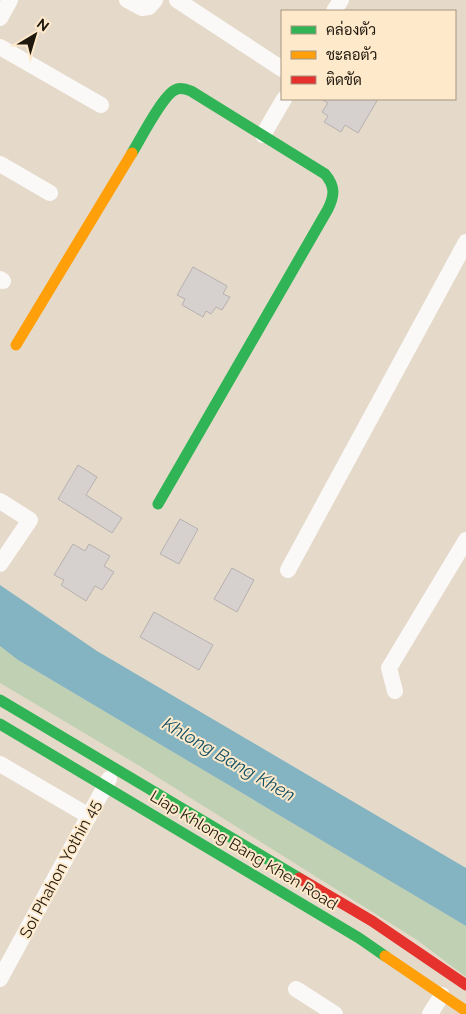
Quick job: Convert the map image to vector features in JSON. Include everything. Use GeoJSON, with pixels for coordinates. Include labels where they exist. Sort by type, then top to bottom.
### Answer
{"type":"FeatureCollection","features":[{"type":"Feature","properties":{"kind":"main road"},"geometry":{"type":"LineString","coordinates":[[16,345],[166,97],[173,90],[179,88],[190,91],[325,174],[335,189],[333,200],[158,504]]}},
{"type":"Feature","properties":{"kind":"main road","name":"Liap Khlong Bang Khen Road"},"geometry":{"type":"LineString","coordinates":[[0,700],[372,921],[466,985]]}},
{"type":"Feature","properties":{"kind":"main road","name":"Liap Khlong Bang Khen Road"},"geometry":{"type":"LineString","coordinates":[[0,724],[360,938],[466,1011]]}},
{"type":"Feature","properties":{"kind":"street"},"geometry":{"type":"LineString","coordinates":[[0,18],[10,0]]}},
{"type":"Feature","properties":{"kind":"street"},"geometry":{"type":"LineString","coordinates":[[128,0],[142,8],[149,7],[154,0]]}},
{"type":"Feature","properties":{"kind":"street"},"geometry":{"type":"LineString","coordinates":[[177,0],[281,68]]}},
{"type":"Feature","properties":{"kind":"street"},"geometry":{"type":"LineString","coordinates":[[0,47],[102,105]]}},
{"type":"Feature","properties":{"kind":"street"},"geometry":{"type":"LineString","coordinates":[[263,135],[283,100]]}},
{"type":"Feature","properties":{"kind":"street"},"geometry":{"type":"LineString","coordinates":[[0,164],[50,193]]}},
{"type":"Feature","properties":{"kind":"street"},"geometry":{"type":"LineString","coordinates":[[288,570],[466,242]]}},
{"type":"Feature","properties":{"kind":"street"},"geometry":{"type":"LineString","coordinates":[[0,501],[30,520],[0,564]]}},
{"type":"Feature","properties":{"kind":"street"},"geometry":{"type":"LineString","coordinates":[[395,691],[389,668],[466,540]]}},
{"type":"Feature","properties":{"kind":"street"},"geometry":{"type":"LineString","coordinates":[[0,764],[90,816]]}},
{"type":"Feature","properties":{"kind":"street","name":"Soi Phahon Yothin 45"},"geometry":{"type":"LineString","coordinates":[[0,979],[115,767]]}},
{"type":"Feature","properties":{"kind":"street"},"geometry":{"type":"LineString","coordinates":[[296,989],[335,1014]]}},
{"type":"Feature","properties":{"kind":"street"},"geometry":{"type":"LineString","coordinates":[[430,1014],[442,995]]}},
{"type":"Feature","properties":{"kind":"green space"},"geometry":{"type":"Polygon","coordinates":[[[0,646],[18,660],[466,926],[466,977],[417,940],[138,765],[0,683],[0,646]]]}},
{"type":"Feature","properties":{"kind":"water","name":"Khlong Bang Khen"},"geometry":{"type":"Polygon","coordinates":[[[0,585],[97,651],[466,868],[466,926],[18,660],[0,646],[0,585]]]}},
{"type":"Feature","properties":{"kind":"building"},"geometry":{"type":"Polygon","coordinates":[[[323,100],[377,100],[358,133],[345,125],[341,132],[324,122],[328,116],[322,112],[328,103],[323,100]]]}},
{"type":"Feature","properties":{"kind":"building"},"geometry":{"type":"Polygon","coordinates":[[[193,267],[227,286],[223,294],[230,297],[222,310],[216,307],[211,314],[206,311],[203,317],[182,305],[185,299],[177,295],[193,267]]]}},
{"type":"Feature","properties":{"kind":"building"},"geometry":{"type":"Polygon","coordinates":[[[78,465],[97,477],[86,495],[122,518],[112,533],[58,499],[78,465]]]}},
{"type":"Feature","properties":{"kind":"building"},"geometry":{"type":"Polygon","coordinates":[[[180,519],[198,529],[179,564],[160,554],[180,519]]]}},
{"type":"Feature","properties":{"kind":"building"},"geometry":{"type":"Polygon","coordinates":[[[73,544],[85,551],[89,544],[110,556],[104,566],[114,572],[102,590],[95,586],[86,601],[61,585],[64,580],[54,575],[73,544]]]}},
{"type":"Feature","properties":{"kind":"building"},"geometry":{"type":"Polygon","coordinates":[[[232,568],[254,580],[237,612],[214,599],[232,568]]]}},
{"type":"Feature","properties":{"kind":"building"},"geometry":{"type":"Polygon","coordinates":[[[154,612],[213,645],[199,670],[140,637],[154,612]]]}},
{"type":"Feature","properties":{"kind":"traffic: fast"},"geometry":{"type":"LineString","coordinates":[[132,153],[164,100],[175,90],[183,89],[191,91],[325,174],[331,183],[333,191],[328,209],[158,504]]}},
{"type":"Feature","properties":{"kind":"traffic: fast"},"geometry":{"type":"LineString","coordinates":[[0,700],[299,878]]}},
{"type":"Feature","properties":{"kind":"traffic: fast"},"geometry":{"type":"LineString","coordinates":[[0,724],[359,938],[385,956]]}},
{"type":"Feature","properties":{"kind":"traffic: slow"},"geometry":{"type":"LineString","coordinates":[[16,345],[132,153]]}},
{"type":"Feature","properties":{"kind":"traffic: slow"},"geometry":{"type":"LineString","coordinates":[[385,956],[466,1011]]}},
{"type":"Feature","properties":{"kind":"traffic: jam"},"geometry":{"type":"LineString","coordinates":[[299,878],[372,921],[466,985]]}}]}
